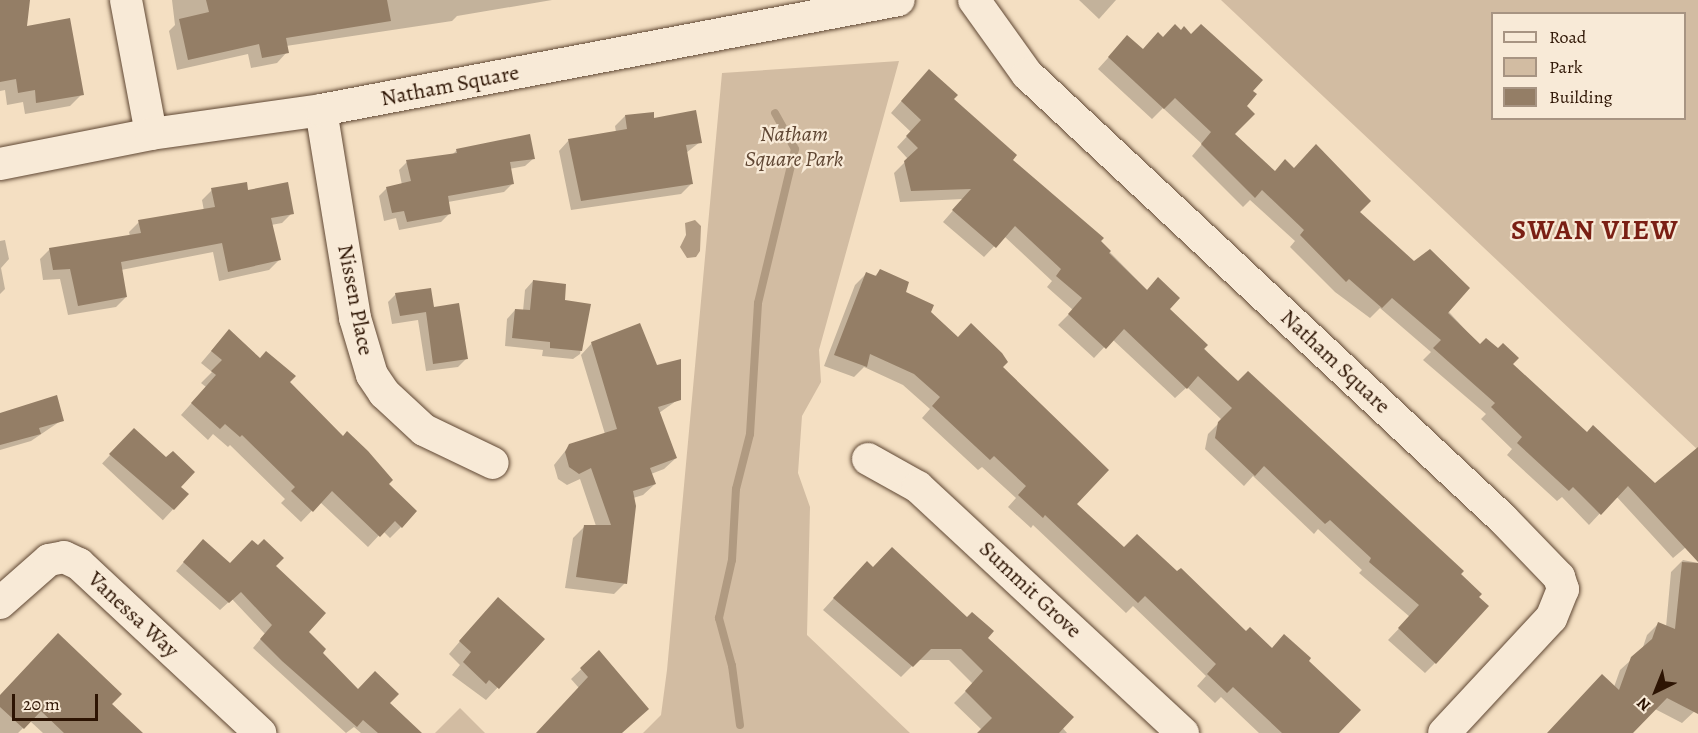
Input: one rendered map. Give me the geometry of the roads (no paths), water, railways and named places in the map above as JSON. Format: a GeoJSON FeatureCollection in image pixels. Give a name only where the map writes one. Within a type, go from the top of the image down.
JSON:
{"type":"FeatureCollection","features":[{"type":"Feature","properties":{"kind":"street"},"geometry":{"type":"LineString","coordinates":[[126,0],[151,134]]}},
{"type":"Feature","properties":{"kind":"street","name":"Natham Square"},"geometry":{"type":"LineString","coordinates":[[0,164],[151,134],[321,110],[899,0]]}},
{"type":"Feature","properties":{"kind":"street","name":"Natham Square"},"geometry":{"type":"LineString","coordinates":[[974,0],[1027,74],[1503,519],[1559,577],[1563,590],[1551,618],[1444,733]]}},
{"type":"Feature","properties":{"kind":"street","name":"Nissen Place"},"geometry":{"type":"LineString","coordinates":[[321,110],[356,318],[372,375],[384,393],[424,430],[493,463]]}},
{"type":"Feature","properties":{"kind":"street","name":"Summit Grove"},"geometry":{"type":"LineString","coordinates":[[868,459],[918,487],[1183,733]]}},
{"type":"Feature","properties":{"kind":"street","name":"Vanessa Way"},"geometry":{"type":"LineString","coordinates":[[0,603],[49,560],[64,557],[79,564],[260,733]]}},
{"type":"Feature","properties":{"kind":"waterway"},"geometry":{"type":"LineString","coordinates":[[740,725],[732,666],[719,618],[732,560],[736,489],[750,434],[758,303],[795,149],[775,113]]}},
{"type":"Feature","properties":{"kind":"district","name":"SWAN VIEW"},"geometry":{"type":"Point","coordinates":[1595,230]}},
{"type":"Feature","properties":{"kind":"park label","name":"Natham Square Park"},"geometry":{"type":"Point","coordinates":[794,146]}}]}
